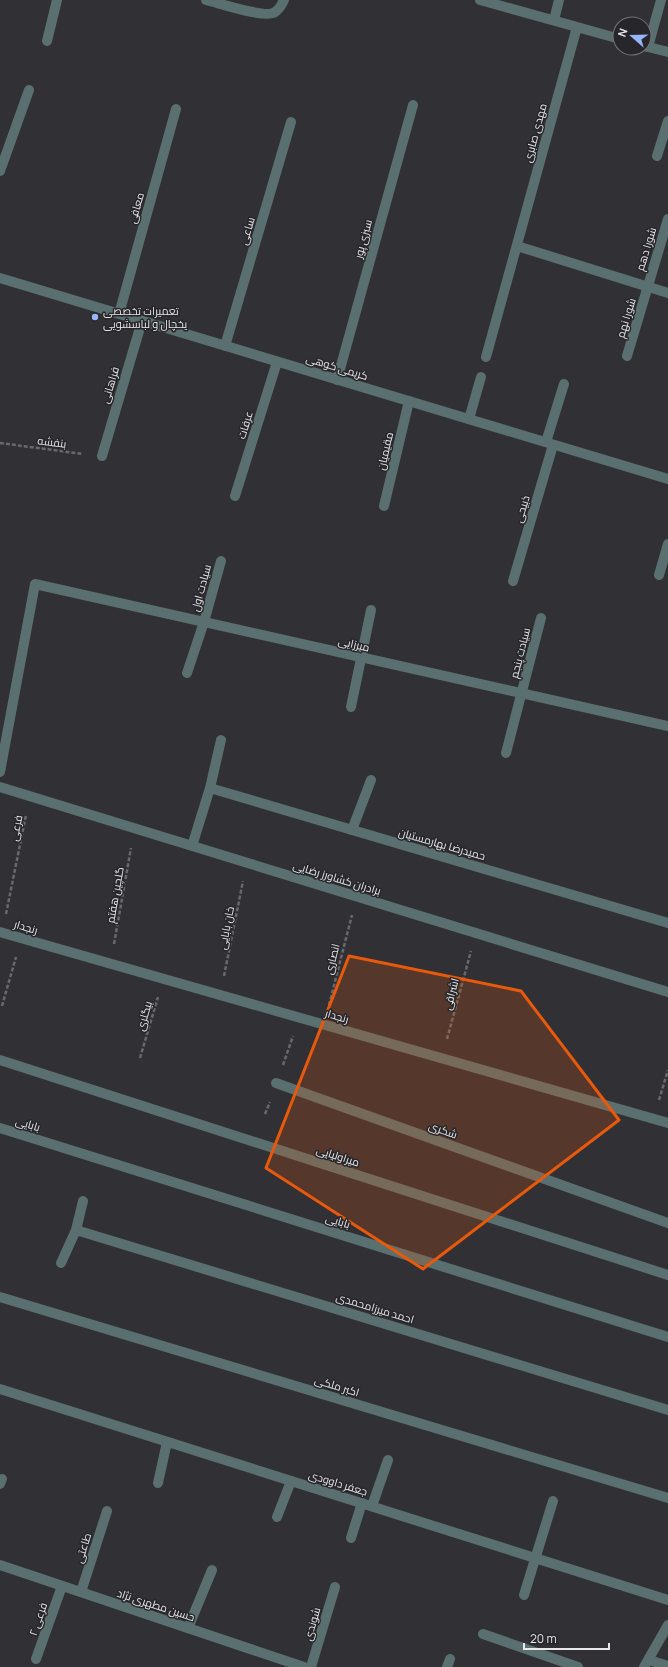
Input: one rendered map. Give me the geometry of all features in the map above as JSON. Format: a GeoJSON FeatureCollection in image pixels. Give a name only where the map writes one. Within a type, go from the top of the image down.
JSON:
{"type":"FeatureCollection","features":[{"type":"Feature","properties":{"kind":"street"},"geometry":{"type":"LineString","coordinates":[[47,41],[57,0]]}},
{"type":"Feature","properties":{"kind":"street"},"geometry":{"type":"LineString","coordinates":[[206,0],[264,15],[274,13],[284,0]]}},
{"type":"Feature","properties":{"kind":"street"},"geometry":{"type":"LineString","coordinates":[[480,0],[612,37]]}},
{"type":"Feature","properties":{"kind":"street"},"geometry":{"type":"LineString","coordinates":[[554,20],[559,0]]}},
{"type":"Feature","properties":{"kind":"street"},"geometry":{"type":"LineString","coordinates":[[652,28],[661,0]]}},
{"type":"Feature","properties":{"kind":"street","name":"مهدی صابری"},"geometry":{"type":"LineString","coordinates":[[486,358],[577,27]]}},
{"type":"Feature","properties":{"kind":"street"},"geometry":{"type":"LineString","coordinates":[[652,48],[668,52]]}},
{"type":"Feature","properties":{"kind":"street"},"geometry":{"type":"LineString","coordinates":[[0,171],[29,90]]}},
{"type":"Feature","properties":{"kind":"street","name":"سبزی پور"},"geometry":{"type":"LineString","coordinates":[[337,380],[413,105]]}},
{"type":"Feature","properties":{"kind":"street","name":"معافی"},"geometry":{"type":"LineString","coordinates":[[119,314],[176,110]]}},
{"type":"Feature","properties":{"kind":"street"},"geometry":{"type":"LineString","coordinates":[[657,156],[668,120]]}},
{"type":"Feature","properties":{"kind":"street","name":"ساعی"},"geometry":{"type":"LineString","coordinates":[[225,346],[292,122]]}},
{"type":"Feature","properties":{"kind":"street","name":"شورا دهم"},"geometry":{"type":"LineString","coordinates":[[648,286],[668,219]]}},
{"type":"Feature","properties":{"kind":"street"},"geometry":{"type":"LineString","coordinates":[[517,246],[668,292]]}},
{"type":"Feature","properties":{"kind":"street","name":"کریمی کوهی"},"geometry":{"type":"LineString","coordinates":[[0,278],[668,479]]}},
{"type":"Feature","properties":{"kind":"street","name":"شورا نهم"},"geometry":{"type":"LineString","coordinates":[[627,356],[648,286]]}},
{"type":"Feature","properties":{"kind":"street","name":"فراهانی"},"geometry":{"type":"LineString","coordinates":[[102,456],[142,321]]}},
{"type":"Feature","properties":{"kind":"street","name":"عرفات"},"geometry":{"type":"LineString","coordinates":[[235,496],[277,362]]}},
{"type":"Feature","properties":{"kind":"street"},"geometry":{"type":"LineString","coordinates":[[469,419],[481,377]]}},
{"type":"Feature","properties":{"kind":"street","name":"ذبیحی"},"geometry":{"type":"LineString","coordinates":[[513,580],[550,443],[564,384]]}},
{"type":"Feature","properties":{"kind":"street","name":"مقیمیان"},"geometry":{"type":"LineString","coordinates":[[384,506],[409,401]]}},
{"type":"Feature","properties":{"kind":"street"},"geometry":{"type":"LineString","coordinates":[[659,575],[668,544]]}},
{"type":"Feature","properties":{"kind":"street","name":"سیادت اول"},"geometry":{"type":"LineString","coordinates":[[187,673],[204,622],[221,561]]}},
{"type":"Feature","properties":{"kind":"street","name":"میرزایی"},"geometry":{"type":"LineString","coordinates":[[0,772],[35,584],[668,726]]}},
{"type":"Feature","properties":{"kind":"street"},"geometry":{"type":"LineString","coordinates":[[351,707],[371,610]]}},
{"type":"Feature","properties":{"kind":"street","name":"سیادت پنجم"},"geometry":{"type":"LineString","coordinates":[[506,753],[541,618]]}},
{"type":"Feature","properties":{"kind":"street"},"geometry":{"type":"LineString","coordinates":[[192,846],[210,788],[221,740]]}},
{"type":"Feature","properties":{"kind":"street"},"geometry":{"type":"LineString","coordinates":[[352,830],[371,780]]}},
{"type":"Feature","properties":{"kind":"street","name":"برادران کشاورز رضایی"},"geometry":{"type":"LineString","coordinates":[[0,787],[668,992]]}},
{"type":"Feature","properties":{"kind":"street","name":"حمیدرضا بهارمستیان"},"geometry":{"type":"LineString","coordinates":[[210,788],[668,922]]}},
{"type":"Feature","properties":{"kind":"street","name":"رنجدار"},"geometry":{"type":"LineString","coordinates":[[1,932],[668,1123]]}},
{"type":"Feature","properties":{"kind":"street","name":"میراولیایی"},"geometry":{"type":"LineString","coordinates":[[0,1060],[668,1275]]}},
{"type":"Feature","properties":{"kind":"street","name":"شکری"},"geometry":{"type":"LineString","coordinates":[[276,1083],[668,1223]]}},
{"type":"Feature","properties":{"kind":"street","name":"بابایی"},"geometry":{"type":"LineString","coordinates":[[0,1128],[668,1337]]}},
{"type":"Feature","properties":{"kind":"street"},"geometry":{"type":"LineString","coordinates":[[61,1262],[76,1230],[82,1201]]}},
{"type":"Feature","properties":{"kind":"street","name":"احمد میرزامحمدی"},"geometry":{"type":"LineString","coordinates":[[76,1230],[668,1410]]}},
{"type":"Feature","properties":{"kind":"street","name":"اکبر ملکی"},"geometry":{"type":"LineString","coordinates":[[0,1297],[668,1498]]}},
{"type":"Feature","properties":{"kind":"street","name":"جعفر داوودی"},"geometry":{"type":"LineString","coordinates":[[0,1389],[668,1600]]}},
{"type":"Feature","properties":{"kind":"street"},"geometry":{"type":"LineString","coordinates":[[158,1483],[167,1442]]}},
{"type":"Feature","properties":{"kind":"street"},"geometry":{"type":"LineString","coordinates":[[351,1538],[388,1460]]}},
{"type":"Feature","properties":{"kind":"street"},"geometry":{"type":"LineString","coordinates":[[277,1517],[290,1481]]}},
{"type":"Feature","properties":{"kind":"street"},"geometry":{"type":"LineString","coordinates":[[524,1595],[553,1501]]}},
{"type":"Feature","properties":{"kind":"street","name":"طاعتی"},"geometry":{"type":"LineString","coordinates":[[81,1592],[107,1510]]}},
{"type":"Feature","properties":{"kind":"street","name":"حسین مطهری نژاد"},"geometry":{"type":"LineString","coordinates":[[0,1565],[298,1666]]}},
{"type":"Feature","properties":{"kind":"street"},"geometry":{"type":"LineString","coordinates":[[188,1628],[212,1570]]}},
{"type":"Feature","properties":{"kind":"street","name":"فرعی ۲"},"geometry":{"type":"LineString","coordinates":[[36,1659],[62,1586]]}},
{"type":"Feature","properties":{"kind":"street","name":"شوندی"},"geometry":{"type":"LineString","coordinates":[[311,1667],[335,1587]]}},
{"type":"Feature","properties":{"kind":"street"},"geometry":{"type":"LineString","coordinates":[[668,1625],[646,1664],[668,1666]]}},
{"type":"Feature","properties":{"kind":"street"},"geometry":{"type":"LineString","coordinates":[[483,1634],[578,1667]]}},
{"type":"Feature","properties":{"kind":"path","name":"بنفشه"},"geometry":{"type":"LineString","coordinates":[[0,443],[102,456]]}},
{"type":"Feature","properties":{"kind":"path","name":"فرعی"},"geometry":{"type":"LineString","coordinates":[[1,932],[30,796]]}},
{"type":"Feature","properties":{"kind":"path","name":"گلچین هفتم"},"geometry":{"type":"LineString","coordinates":[[111,964],[134,828]]}},
{"type":"Feature","properties":{"kind":"path","name":"خان بابایی"},"geometry":{"type":"LineString","coordinates":[[221,995],[247,863]]}},
{"type":"Feature","properties":{"kind":"path","name":"انصاری"},"geometry":{"type":"LineString","coordinates":[[324,1025],[356,896]]}},
{"type":"Feature","properties":{"kind":"path","name":"اشراقی"},"geometry":{"type":"LineString","coordinates":[[441,1058],[476,933]]}},
{"type":"Feature","properties":{"kind":"path"},"geometry":{"type":"LineString","coordinates":[[2,1006],[21,938]]}},
{"type":"Feature","properties":{"kind":"path","name":"بیگلری"},"geometry":{"type":"LineString","coordinates":[[140,1058],[163,979]]}},
{"type":"Feature","properties":{"kind":"path"},"geometry":{"type":"LineString","coordinates":[[276,1083],[299,1018]]}},
{"type":"Feature","properties":{"kind":"path"},"geometry":{"type":"LineString","coordinates":[[653,1119],[668,1070]]}},
{"type":"Feature","properties":{"kind":"highlighted area"},"geometry":{"type":"Polygon","coordinates":[[[349,956],[521,991],[619,1120],[423,1269],[266,1168],[349,956]]]}},
{"type":"Feature","properties":{"kind":"place","name":"تعمیرات تخصصی یخچال و لباسشویی"},"geometry":{"type":"Point","coordinates":[95,317]}}]}
